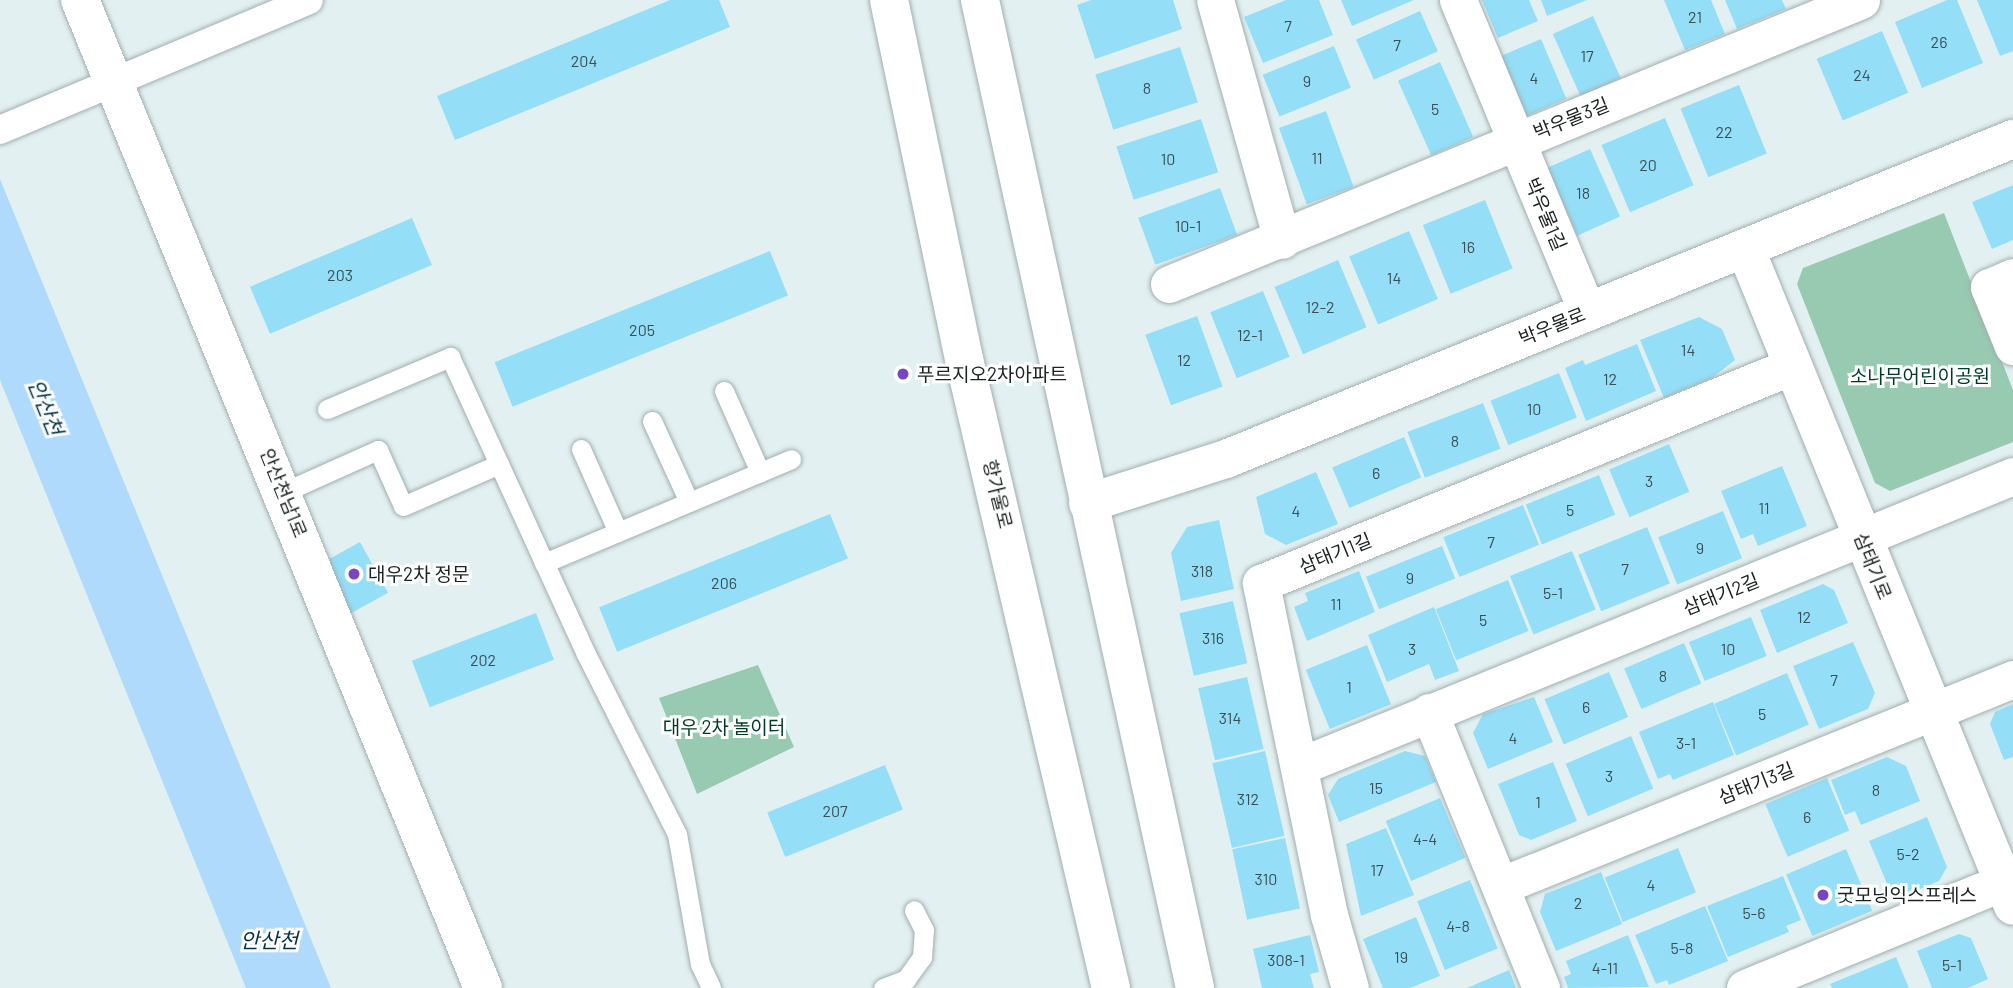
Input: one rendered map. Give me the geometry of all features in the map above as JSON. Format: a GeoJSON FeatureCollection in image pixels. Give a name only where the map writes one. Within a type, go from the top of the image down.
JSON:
{"type":"FeatureCollection","features":[{"type":"Feature","properties":{"kind":"street","name":"안산천남1로"},"geometry":{"type":"LineString","coordinates":[[80,0],[284,492],[483,988]]}},
{"type":"Feature","properties":{"kind":"street"},"geometry":{"type":"LineString","coordinates":[[0,130],[115,85],[309,0]]}},
{"type":"Feature","properties":{"kind":"street","name":"항가울로"},"geometry":{"type":"LineString","coordinates":[[889,0],[964,359],[1111,988]]}},
{"type":"Feature","properties":{"kind":"street"},"geometry":{"type":"LineString","coordinates":[[980,0],[1195,988]]}},
{"type":"Feature","properties":{"kind":"street"},"geometry":{"type":"LineString","coordinates":[[1215,0],[1282,240]]}},
{"type":"Feature","properties":{"kind":"street","name":"박우물1길"},"geometry":{"type":"LineString","coordinates":[[1458,0],[1587,312]]}},
{"type":"Feature","properties":{"kind":"street","name":"박우물3길"},"geometry":{"type":"LineString","coordinates":[[1169,284],[1282,240],[1515,141],[1861,0]]}},
{"type":"Feature","properties":{"kind":"street","name":"박우물로"},"geometry":{"type":"LineString","coordinates":[[1088,503],[1226,459],[1746,250],[2013,139]]}},
{"type":"Feature","properties":{"kind":"street","name":"삼태기로"},"geometry":{"type":"LineString","coordinates":[[1745,988],[2010,889],[1861,537],[1746,250]]}},
{"type":"Feature","properties":{"kind":"street"},"geometry":{"type":"LineString","coordinates":[[2001,282],[2013,346]]}},
{"type":"Feature","properties":{"kind":"street","name":"삼태기1길"},"geometry":{"type":"LineString","coordinates":[[1350,988],[1329,915],[1261,583],[1792,366]]}},
{"type":"Feature","properties":{"kind":"street","name":"삼태기2길"},"geometry":{"type":"LineString","coordinates":[[1300,766],[2013,476]]}},
{"type":"Feature","properties":{"kind":"street","name":"삼태기3길"},"geometry":{"type":"LineString","coordinates":[[1500,886],[2013,679]]}},
{"type":"Feature","properties":{"kind":"street"},"geometry":{"type":"LineString","coordinates":[[1429,712],[1541,988]]}},
{"type":"Feature","properties":{"kind":"lane"},"geometry":{"type":"LineString","coordinates":[[327,409],[450,357],[544,563],[677,834],[700,964],[711,988]]}},
{"type":"Feature","properties":{"kind":"lane"},"geometry":{"type":"LineString","coordinates":[[724,391],[760,472]]}},
{"type":"Feature","properties":{"kind":"lane"},"geometry":{"type":"LineString","coordinates":[[652,421],[689,502]]}},
{"type":"Feature","properties":{"kind":"lane"},"geometry":{"type":"LineString","coordinates":[[581,449],[618,532]]}},
{"type":"Feature","properties":{"kind":"lane"},"geometry":{"type":"LineString","coordinates":[[284,492],[378,450],[403,506],[499,464]]}},
{"type":"Feature","properties":{"kind":"lane"},"geometry":{"type":"LineString","coordinates":[[544,563],[791,459]]}},
{"type":"Feature","properties":{"kind":"lane"},"geometry":{"type":"LineString","coordinates":[[883,988],[906,979],[922,957],[924,930],[914,910]]}},
{"type":"Feature","properties":{"kind":"green space","name":"소나무어린이공원"},"geometry":{"type":"Polygon","coordinates":[[[1944,213],[2013,390],[2013,442],[1890,491],[1875,483],[1797,284],[1803,268],[1944,213]]]}},
{"type":"Feature","properties":{"kind":"green space","name":"대우 2차 놀이터"},"geometry":{"type":"Polygon","coordinates":[[[758,665],[794,747],[697,794],[659,698],[758,665]]]}},
{"type":"Feature","properties":{"kind":"water","name":"안산천"},"geometry":{"type":"Polygon","coordinates":[[[0,179],[331,988],[246,988],[0,380],[0,179]]]}},
{"type":"Feature","properties":{"kind":"building"},"geometry":{"type":"Polygon","coordinates":[[[670,0],[719,0],[730,27],[455,140],[437,96],[670,0]]]}},
{"type":"Feature","properties":{"kind":"building"},"geometry":{"type":"Polygon","coordinates":[[[1091,0],[1173,0],[1182,29],[1095,59],[1077,5],[1091,0]]]}},
{"type":"Feature","properties":{"kind":"building"},"geometry":{"type":"Polygon","coordinates":[[[1286,0],[1319,0],[1333,35],[1263,63],[1244,17],[1286,0]]]}},
{"type":"Feature","properties":{"kind":"building"},"geometry":{"type":"Polygon","coordinates":[[[1341,0],[1414,0],[1352,26],[1341,0]]]}},
{"type":"Feature","properties":{"kind":"building"},"geometry":{"type":"Polygon","coordinates":[[[1482,0],[1529,0],[1538,21],[1498,38],[1482,0]]]}},
{"type":"Feature","properties":{"kind":"building"},"geometry":{"type":"Polygon","coordinates":[[[1541,0],[1587,0],[1547,16],[1541,0]]]}},
{"type":"Feature","properties":{"kind":"building"},"geometry":{"type":"Polygon","coordinates":[[[1664,0],[1711,0],[1725,34],[1685,50],[1664,0]]]}},
{"type":"Feature","properties":{"kind":"building"},"geometry":{"type":"Polygon","coordinates":[[[1725,0],[1782,0],[1786,9],[1737,29],[1725,0]]]}},
{"type":"Feature","properties":{"kind":"building"},"geometry":{"type":"Polygon","coordinates":[[[1947,0],[1957,0],[1983,63],[1922,88],[1895,22],[1947,0]]]}},
{"type":"Feature","properties":{"kind":"building"},"geometry":{"type":"Polygon","coordinates":[[[1977,0],[2013,0],[2013,51],[2000,56],[1977,0]]]}},
{"type":"Feature","properties":{"kind":"building"},"geometry":{"type":"Polygon","coordinates":[[[1420,11],[1438,51],[1374,80],[1356,39],[1420,11]]]}},
{"type":"Feature","properties":{"kind":"building"},"geometry":{"type":"Polygon","coordinates":[[[1593,16],[1621,78],[1580,96],[1553,34],[1593,16]]]}},
{"type":"Feature","properties":{"kind":"building"},"geometry":{"type":"Polygon","coordinates":[[[1882,31],[1908,93],[1843,120],[1817,59],[1882,31]]]}},
{"type":"Feature","properties":{"kind":"building"},"geometry":{"type":"Polygon","coordinates":[[[1541,39],[1566,99],[1527,116],[1501,56],[1541,39]]]}},
{"type":"Feature","properties":{"kind":"building"},"geometry":{"type":"Polygon","coordinates":[[[1334,46],[1351,88],[1279,117],[1263,75],[1334,46]]]}},
{"type":"Feature","properties":{"kind":"building"},"geometry":{"type":"Polygon","coordinates":[[[1180,47],[1198,102],[1113,130],[1095,75],[1180,47]]]}},
{"type":"Feature","properties":{"kind":"building"},"geometry":{"type":"Polygon","coordinates":[[[1440,62],[1473,137],[1431,156],[1398,81],[1440,62]]]}},
{"type":"Feature","properties":{"kind":"building"},"geometry":{"type":"Polygon","coordinates":[[[1739,85],[1767,154],[1708,177],[1681,109],[1739,85]]]}},
{"type":"Feature","properties":{"kind":"building"},"geometry":{"type":"Polygon","coordinates":[[[1326,111],[1354,187],[1307,204],[1279,128],[1326,111]]]}},
{"type":"Feature","properties":{"kind":"building"},"geometry":{"type":"Polygon","coordinates":[[[1665,118],[1694,185],[1630,212],[1601,145],[1665,118]]]}},
{"type":"Feature","properties":{"kind":"building"},"geometry":{"type":"Polygon","coordinates":[[[1201,119],[1218,172],[1134,200],[1116,147],[1201,119]]]}},
{"type":"Feature","properties":{"kind":"building"},"geometry":{"type":"Polygon","coordinates":[[[1590,149],[1620,217],[1577,236],[1547,168],[1590,149]]]}},
{"type":"Feature","properties":{"kind":"building"},"geometry":{"type":"Polygon","coordinates":[[[2013,185],[2013,240],[1992,249],[1972,202],[2013,185]]]}},
{"type":"Feature","properties":{"kind":"building"},"geometry":{"type":"Polygon","coordinates":[[[1220,188],[1237,235],[1155,265],[1138,218],[1220,188]]]}},
{"type":"Feature","properties":{"kind":"building"},"geometry":{"type":"Polygon","coordinates":[[[1485,200],[1513,269],[1451,294],[1423,225],[1485,200]]]}},
{"type":"Feature","properties":{"kind":"building"},"geometry":{"type":"Polygon","coordinates":[[[412,218],[432,265],[270,334],[250,287],[412,218]]]}},
{"type":"Feature","properties":{"kind":"building"},"geometry":{"type":"Polygon","coordinates":[[[1409,231],[1438,299],[1378,325],[1349,256],[1409,231]]]}},
{"type":"Feature","properties":{"kind":"building"},"geometry":{"type":"Polygon","coordinates":[[[770,251],[788,296],[513,407],[495,362],[770,251]]]}},
{"type":"Feature","properties":{"kind":"building"},"geometry":{"type":"Polygon","coordinates":[[[1338,260],[1367,327],[1303,354],[1274,287],[1338,260]]]}},
{"type":"Feature","properties":{"kind":"building"},"geometry":{"type":"Polygon","coordinates":[[[1263,291],[1290,357],[1237,378],[1210,312],[1263,291]]]}},
{"type":"Feature","properties":{"kind":"building"},"geometry":{"type":"Polygon","coordinates":[[[1197,316],[1223,386],[1171,405],[1145,335],[1197,316]]]}},
{"type":"Feature","properties":{"kind":"building"},"geometry":{"type":"Polygon","coordinates":[[[1699,317],[1722,329],[1735,360],[1712,378],[1664,398],[1640,340],[1699,317]]]}},
{"type":"Feature","properties":{"kind":"building"},"geometry":{"type":"Polygon","coordinates":[[[1637,344],[1656,391],[1586,421],[1565,368],[1583,360],[1585,365],[1637,344]]]}},
{"type":"Feature","properties":{"kind":"building"},"geometry":{"type":"Polygon","coordinates":[[[1559,373],[1577,418],[1508,445],[1490,401],[1559,373]]]}},
{"type":"Feature","properties":{"kind":"building"},"geometry":{"type":"Polygon","coordinates":[[[1483,403],[1501,449],[1425,478],[1407,432],[1483,403]]]}},
{"type":"Feature","properties":{"kind":"building"},"geometry":{"type":"Polygon","coordinates":[[[1404,437],[1421,478],[1349,508],[1332,467],[1404,437]]]}},
{"type":"Feature","properties":{"kind":"building"},"geometry":{"type":"Polygon","coordinates":[[[1669,444],[1689,492],[1629,517],[1609,469],[1669,444]]]}},
{"type":"Feature","properties":{"kind":"building"},"geometry":{"type":"Polygon","coordinates":[[[1782,466],[1807,526],[1758,546],[1753,534],[1741,539],[1721,491],[1782,466]]]}},
{"type":"Feature","properties":{"kind":"building"},"geometry":{"type":"Polygon","coordinates":[[[1316,472],[1338,524],[1286,545],[1265,534],[1256,497],[1316,472]]]}},
{"type":"Feature","properties":{"kind":"building"},"geometry":{"type":"Polygon","coordinates":[[[1599,475],[1615,515],[1542,544],[1526,505],[1599,475]]]}},
{"type":"Feature","properties":{"kind":"building"},"geometry":{"type":"Polygon","coordinates":[[[1523,505],[1539,545],[1459,577],[1443,537],[1523,505]]]}},
{"type":"Feature","properties":{"kind":"building"},"geometry":{"type":"Polygon","coordinates":[[[1723,511],[1742,558],[1677,585],[1658,537],[1723,511]]]}},
{"type":"Feature","properties":{"kind":"building"},"geometry":{"type":"Polygon","coordinates":[[[830,514],[848,559],[617,652],[599,607],[830,514]]]}},
{"type":"Feature","properties":{"kind":"building"},"geometry":{"type":"Polygon","coordinates":[[[1219,520],[1234,589],[1181,601],[1171,553],[1187,527],[1219,520]]]}},
{"type":"Feature","properties":{"kind":"building"},"geometry":{"type":"Polygon","coordinates":[[[1647,527],[1670,584],[1601,611],[1578,555],[1647,527]]]}},
{"type":"Feature","properties":{"kind":"building","name":"대우2차 정문"},"geometry":{"type":"Polygon","coordinates":[[[360,542],[388,593],[351,614],[322,563],[360,542]]]}},
{"type":"Feature","properties":{"kind":"building"},"geometry":{"type":"Polygon","coordinates":[[[1442,546],[1455,578],[1379,609],[1366,577],[1442,546]]]}},
{"type":"Feature","properties":{"kind":"building"},"geometry":{"type":"Polygon","coordinates":[[[1572,551],[1596,609],[1533,635],[1510,576],[1572,551]]]}},
{"type":"Feature","properties":{"kind":"building"},"geometry":{"type":"Polygon","coordinates":[[[1359,571],[1375,612],[1307,641],[1294,607],[1308,601],[1305,593],[1359,571]]]}},
{"type":"Feature","properties":{"kind":"building"},"geometry":{"type":"Polygon","coordinates":[[[1508,580],[1529,631],[1456,660],[1436,609],[1508,580]]]}},
{"type":"Feature","properties":{"kind":"building"},"geometry":{"type":"Polygon","coordinates":[[[1823,584],[1834,590],[1848,623],[1777,653],[1760,610],[1823,584]]]}},
{"type":"Feature","properties":{"kind":"building"},"geometry":{"type":"Polygon","coordinates":[[[1233,601],[1247,663],[1194,676],[1179,613],[1233,601]]]}},
{"type":"Feature","properties":{"kind":"building"},"geometry":{"type":"Polygon","coordinates":[[[1434,607],[1459,671],[1435,680],[1429,664],[1387,682],[1368,635],[1434,607]]]}},
{"type":"Feature","properties":{"kind":"building"},"geometry":{"type":"Polygon","coordinates":[[[536,613],[554,660],[430,707],[412,661],[536,613]]]}},
{"type":"Feature","properties":{"kind":"building"},"geometry":{"type":"Polygon","coordinates":[[[1751,617],[1767,656],[1705,681],[1689,642],[1751,617]]]}},
{"type":"Feature","properties":{"kind":"building"},"geometry":{"type":"Polygon","coordinates":[[[1853,642],[1875,693],[1868,709],[1819,729],[1793,666],[1853,642]]]}},
{"type":"Feature","properties":{"kind":"building"},"geometry":{"type":"Polygon","coordinates":[[[1684,643],[1701,684],[1641,709],[1624,668],[1684,643]]]}},
{"type":"Feature","properties":{"kind":"building"},"geometry":{"type":"Polygon","coordinates":[[[1367,645],[1391,704],[1330,729],[1306,670],[1367,645]]]}},
{"type":"Feature","properties":{"kind":"building"},"geometry":{"type":"Polygon","coordinates":[[[1609,672],[1628,717],[1564,744],[1545,699],[1609,672]]]}},
{"type":"Feature","properties":{"kind":"building"},"geometry":{"type":"Polygon","coordinates":[[[1787,673],[1809,725],[1736,755],[1714,704],[1787,673]]]}},
{"type":"Feature","properties":{"kind":"building"},"geometry":{"type":"Polygon","coordinates":[[[1247,677],[1264,749],[1215,760],[1198,688],[1247,677]]]}},
{"type":"Feature","properties":{"kind":"building"},"geometry":{"type":"Polygon","coordinates":[[[1534,697],[1553,742],[1488,769],[1473,733],[1483,714],[1534,697]]]}},
{"type":"Feature","properties":{"kind":"building"},"geometry":{"type":"Polygon","coordinates":[[[1713,702],[1734,755],[1673,780],[1670,774],[1658,779],[1639,732],[1713,702]]]}},
{"type":"Feature","properties":{"kind":"building"},"geometry":{"type":"Polygon","coordinates":[[[2013,704],[2013,757],[2004,760],[1990,724],[1995,712],[2013,704]]]}},
{"type":"Feature","properties":{"kind":"building"},"geometry":{"type":"Polygon","coordinates":[[[1631,736],[1653,788],[1588,816],[1566,764],[1631,736]]]}},
{"type":"Feature","properties":{"kind":"building"},"geometry":{"type":"Polygon","coordinates":[[[1265,751],[1285,836],[1232,848],[1212,763],[1265,751]]]}},
{"type":"Feature","properties":{"kind":"building"},"geometry":{"type":"Polygon","coordinates":[[[1405,751],[1425,756],[1436,782],[1339,822],[1328,795],[1338,779],[1405,751]]]}},
{"type":"Feature","properties":{"kind":"building"},"geometry":{"type":"Polygon","coordinates":[[[1887,757],[1906,766],[1920,801],[1861,825],[1855,811],[1845,815],[1831,780],[1887,757]]]}},
{"type":"Feature","properties":{"kind":"building"},"geometry":{"type":"Polygon","coordinates":[[[1553,762],[1577,821],[1531,840],[1519,835],[1498,784],[1553,762]]]}},
{"type":"Feature","properties":{"kind":"building"},"geometry":{"type":"Polygon","coordinates":[[[885,765],[903,810],[785,857],[767,813],[885,765]]]}},
{"type":"Feature","properties":{"kind":"building"},"geometry":{"type":"Polygon","coordinates":[[[1827,778],[1849,830],[1788,857],[1765,804],[1827,778]]]}},
{"type":"Feature","properties":{"kind":"building"},"geometry":{"type":"Polygon","coordinates":[[[1440,798],[1465,858],[1411,881],[1386,821],[1440,798]]]}},
{"type":"Feature","properties":{"kind":"building"},"geometry":{"type":"Polygon","coordinates":[[[1927,817],[1947,867],[1939,881],[1894,900],[1869,841],[1927,817]]]}},
{"type":"Feature","properties":{"kind":"building"},"geometry":{"type":"Polygon","coordinates":[[[1386,828],[1414,895],[1361,916],[1346,844],[1386,828]]]}},
{"type":"Feature","properties":{"kind":"building"},"geometry":{"type":"Polygon","coordinates":[[[1285,838],[1300,908],[1247,920],[1232,849],[1285,838]]]}},
{"type":"Feature","properties":{"kind":"building"},"geometry":{"type":"Polygon","coordinates":[[[1678,848],[1696,893],[1623,922],[1605,878],[1678,848]]]}},
{"type":"Feature","properties":{"kind":"building"},"geometry":{"type":"Polygon","coordinates":[[[1846,849],[1872,911],[1812,936],[1786,874],[1846,849]]]}},
{"type":"Feature","properties":{"kind":"building"},"geometry":{"type":"Polygon","coordinates":[[[1601,872],[1622,924],[1556,951],[1540,912],[1545,894],[1601,872]]]}},
{"type":"Feature","properties":{"kind":"building"},"geometry":{"type":"Polygon","coordinates":[[[1783,876],[1801,920],[1786,926],[1789,932],[1728,957],[1707,906],[1783,876]]]}},
{"type":"Feature","properties":{"kind":"building"},"geometry":{"type":"Polygon","coordinates":[[[1470,880],[1498,949],[1445,970],[1417,901],[1470,880]]]}},
{"type":"Feature","properties":{"kind":"building"},"geometry":{"type":"Polygon","coordinates":[[[1705,906],[1728,961],[1669,985],[1667,980],[1656,984],[1635,935],[1705,906]]]}},
{"type":"Feature","properties":{"kind":"building"},"geometry":{"type":"Polygon","coordinates":[[[1416,917],[1440,976],[1410,988],[1383,988],[1363,939],[1416,917]]]}},
{"type":"Feature","properties":{"kind":"building"},"geometry":{"type":"Polygon","coordinates":[[[1959,934],[1971,938],[1988,979],[1968,988],[1932,988],[1917,951],[1959,934]]]}},
{"type":"Feature","properties":{"kind":"building"},"geometry":{"type":"Polygon","coordinates":[[[1310,935],[1319,972],[1310,974],[1314,988],[1262,988],[1253,949],[1310,935]]]}},
{"type":"Feature","properties":{"kind":"building"},"geometry":{"type":"Polygon","coordinates":[[[1628,935],[1649,987],[1568,988],[1564,977],[1571,974],[1566,961],[1628,935]]]}},
{"type":"Feature","properties":{"kind":"building"},"geometry":{"type":"Polygon","coordinates":[[[1896,957],[1909,988],[1832,988],[1830,984],[1896,957]]]}},
{"type":"Feature","properties":{"kind":"building"},"geometry":{"type":"Polygon","coordinates":[[[1509,970],[1516,988],[1467,988],[1509,970]]]}},
{"type":"Feature","properties":{"kind":"place","name":"푸르지오2차아파트"},"geometry":{"type":"Point","coordinates":[903,374]}},
{"type":"Feature","properties":{"kind":"place","name":"대우2차 정문"},"geometry":{"type":"Point","coordinates":[354,574]}},
{"type":"Feature","properties":{"kind":"place","name":"굿모닝익스프레스"},"geometry":{"type":"Point","coordinates":[1823,895]}}]}
